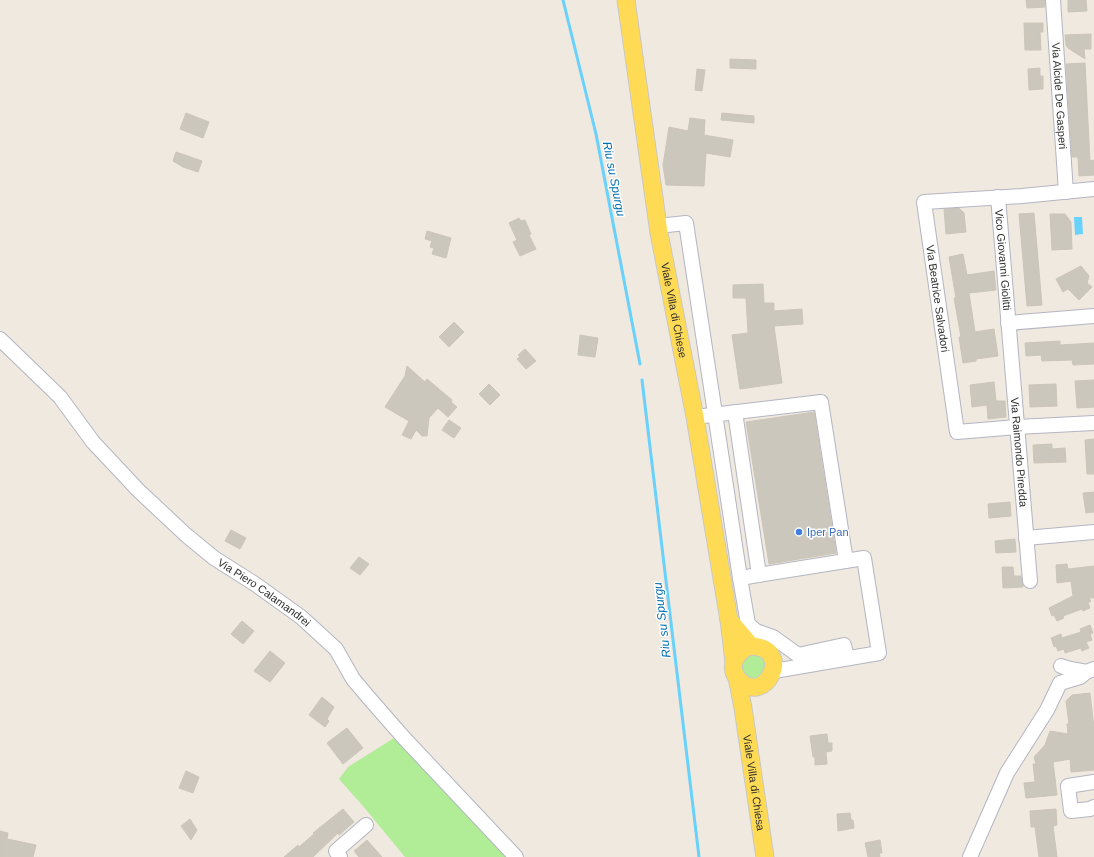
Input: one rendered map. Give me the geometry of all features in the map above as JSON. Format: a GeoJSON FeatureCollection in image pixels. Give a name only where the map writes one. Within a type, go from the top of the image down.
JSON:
{"type":"FeatureCollection","features":[{"type":"Feature","properties":{"kind":"main road","name":"Viale Villa di Chiese"},"geometry":{"type":"LineString","coordinates":[[626,0],[658,226],[695,417],[729,620]]}},
{"type":"Feature","properties":{"kind":"main road"},"geometry":{"type":"LineString","coordinates":[[729,620],[751,646]]}},
{"type":"Feature","properties":{"kind":"main road","name":"Viale Villa di Chiesa"},"geometry":{"type":"LineString","coordinates":[[729,620],[735,670],[743,708],[765,857]]}},
{"type":"Feature","properties":{"kind":"main road"},"geometry":{"type":"LineString","coordinates":[[751,646],[758,646],[769,652],[774,664],[774,671],[767,682],[754,687],[747,686],[741,682],[735,670],[740,651],[751,646]]}},
{"type":"Feature","properties":{"kind":"main road"},"geometry":{"type":"LineString","coordinates":[[743,708],[754,687]]}},
{"type":"Feature","properties":{"kind":"street","name":"Via Alcide De Gasperi"},"geometry":{"type":"LineString","coordinates":[[1053,0],[1066,192]]}},
{"type":"Feature","properties":{"kind":"street","name":"Via Beatrice Salvadori"},"geometry":{"type":"LineString","coordinates":[[1016,427],[957,432],[924,202],[1022,196],[1094,189]]}},
{"type":"Feature","properties":{"kind":"street","name":"Vico Giovanni Giolitti"},"geometry":{"type":"LineString","coordinates":[[998,197],[1008,323]]}},
{"type":"Feature","properties":{"kind":"street"},"geometry":{"type":"LineString","coordinates":[[658,226],[686,223],[748,624],[756,631],[773,637],[798,655],[820,656]]}},
{"type":"Feature","properties":{"kind":"street"},"geometry":{"type":"LineString","coordinates":[[1008,323],[1094,316]]}},
{"type":"Feature","properties":{"kind":"street","name":"Via Raimondo Piredda"},"geometry":{"type":"LineString","coordinates":[[1008,323],[1030,581]]}},
{"type":"Feature","properties":{"kind":"street","name":"Via Piero Calamandrei"},"geometry":{"type":"LineString","coordinates":[[0,339],[60,397],[93,442],[138,490],[186,535],[214,558],[255,584],[300,617],[336,649],[353,679],[369,698],[404,738],[516,857]]}},
{"type":"Feature","properties":{"kind":"street"},"geometry":{"type":"LineString","coordinates":[[695,417],[821,402],[846,561]]}},
{"type":"Feature","properties":{"kind":"street"},"geometry":{"type":"LineString","coordinates":[[735,412],[759,575]]}},
{"type":"Feature","properties":{"kind":"street"},"geometry":{"type":"LineString","coordinates":[[1016,427],[1094,423]]}},
{"type":"Feature","properties":{"kind":"street"},"geometry":{"type":"LineString","coordinates":[[1026,538],[1094,532]]}},
{"type":"Feature","properties":{"kind":"street"},"geometry":{"type":"LineString","coordinates":[[740,578],[864,558],[879,652],[846,657],[844,645],[820,656],[774,671]]}},
{"type":"Feature","properties":{"kind":"street"},"geometry":{"type":"LineString","coordinates":[[1061,666],[1068,670],[1090,670]]}},
{"type":"Feature","properties":{"kind":"street"},"geometry":{"type":"LineString","coordinates":[[970,857],[1007,773],[1047,710],[1060,682],[1080,677],[1090,670]]}},
{"type":"Feature","properties":{"kind":"street"},"geometry":{"type":"LineString","coordinates":[[1094,782],[1068,786],[1071,811],[1090,809],[1094,807]]}},
{"type":"Feature","properties":{"kind":"street"},"geometry":{"type":"LineString","coordinates":[[340,857],[336,851],[366,825]]}},
{"type":"Feature","properties":{"kind":"green space"},"geometry":{"type":"Polygon","coordinates":[[[753,654],[758,655],[764,661],[764,671],[758,677],[753,678],[748,677],[742,671],[741,666],[742,661],[748,655],[753,654]]]}},
{"type":"Feature","properties":{"kind":"green space"},"geometry":{"type":"Polygon","coordinates":[[[394,738],[509,857],[405,857],[339,779],[348,767],[394,738]]]}},
{"type":"Feature","properties":{"kind":"water"},"geometry":{"type":"Polygon","coordinates":[[[1074,217],[1082,217],[1083,234],[1075,235],[1074,217]]]}},
{"type":"Feature","properties":{"kind":"building"},"geometry":{"type":"Polygon","coordinates":[[[1026,0],[1045,0],[1045,7],[1027,8],[1026,0]]]}},
{"type":"Feature","properties":{"kind":"building"},"geometry":{"type":"Polygon","coordinates":[[[1068,0],[1086,0],[1087,11],[1068,12],[1068,0]]]}},
{"type":"Feature","properties":{"kind":"building"},"geometry":{"type":"Polygon","coordinates":[[[1024,23],[1043,23],[1043,32],[1040,32],[1041,50],[1025,50],[1024,23]]]}},
{"type":"Feature","properties":{"kind":"building"},"geometry":{"type":"Polygon","coordinates":[[[1091,34],[1091,49],[1084,49],[1085,59],[1068,48],[1066,45],[1065,35],[1091,34]]]}},
{"type":"Feature","properties":{"kind":"building"},"geometry":{"type":"Polygon","coordinates":[[[730,59],[756,60],[756,69],[730,68],[730,59]]]}},
{"type":"Feature","properties":{"kind":"building"},"geometry":{"type":"Polygon","coordinates":[[[1085,63],[1090,161],[1094,160],[1094,175],[1079,176],[1078,157],[1072,157],[1066,64],[1085,63]]]}},
{"type":"Feature","properties":{"kind":"building"},"geometry":{"type":"Polygon","coordinates":[[[1040,68],[1040,76],[1043,76],[1043,89],[1029,90],[1028,69],[1040,68]]]}},
{"type":"Feature","properties":{"kind":"building"},"geometry":{"type":"Polygon","coordinates":[[[697,69],[705,70],[702,91],[695,90],[697,69]]]}},
{"type":"Feature","properties":{"kind":"building"},"geometry":{"type":"Polygon","coordinates":[[[186,113],[209,122],[203,138],[180,129],[186,113]]]}},
{"type":"Feature","properties":{"kind":"building"},"geometry":{"type":"Polygon","coordinates":[[[722,113],[754,116],[754,123],[721,120],[722,113]]]}},
{"type":"Feature","properties":{"kind":"building"},"geometry":{"type":"Polygon","coordinates":[[[690,118],[705,120],[704,135],[733,140],[730,157],[706,153],[704,186],[666,185],[663,165],[669,127],[688,131],[690,118]]]}},
{"type":"Feature","properties":{"kind":"building"},"geometry":{"type":"Polygon","coordinates":[[[176,152],[202,161],[198,172],[183,167],[173,161],[176,152]]]}},
{"type":"Feature","properties":{"kind":"building"},"geometry":{"type":"Polygon","coordinates":[[[959,208],[964,213],[966,232],[946,234],[944,209],[959,208]]]}},
{"type":"Feature","properties":{"kind":"building"},"geometry":{"type":"Polygon","coordinates":[[[1034,213],[1042,305],[1027,306],[1019,214],[1034,213]]]}},
{"type":"Feature","properties":{"kind":"building"},"geometry":{"type":"Polygon","coordinates":[[[1050,214],[1065,214],[1071,222],[1072,249],[1052,250],[1050,214]]]}},
{"type":"Feature","properties":{"kind":"building"},"geometry":{"type":"Polygon","coordinates":[[[519,218],[521,221],[525,220],[531,234],[529,235],[536,249],[520,256],[513,242],[517,240],[509,223],[519,218]]]}},
{"type":"Feature","properties":{"kind":"building"},"geometry":{"type":"Polygon","coordinates":[[[427,231],[451,238],[446,258],[432,254],[434,248],[430,247],[432,241],[425,239],[427,231]]]}},
{"type":"Feature","properties":{"kind":"building"},"geometry":{"type":"Polygon","coordinates":[[[963,254],[967,275],[994,271],[996,290],[969,293],[975,332],[994,329],[998,356],[976,359],[976,361],[963,363],[959,337],[961,337],[954,298],[956,298],[949,257],[963,254]]]}},
{"type":"Feature","properties":{"kind":"building"},"geometry":{"type":"Polygon","coordinates":[[[1081,266],[1089,276],[1087,283],[1092,287],[1079,300],[1068,289],[1063,292],[1056,279],[1081,266]]]}},
{"type":"Feature","properties":{"kind":"building"},"geometry":{"type":"Polygon","coordinates":[[[763,284],[764,303],[774,303],[774,311],[802,309],[803,324],[774,326],[782,383],[740,389],[732,335],[748,333],[746,298],[733,298],[733,285],[763,284]]]}},
{"type":"Feature","properties":{"kind":"building"},"geometry":{"type":"Polygon","coordinates":[[[454,322],[464,332],[449,347],[439,337],[454,322]]]}},
{"type":"Feature","properties":{"kind":"building"},"geometry":{"type":"Polygon","coordinates":[[[580,335],[598,338],[595,357],[578,355],[580,335]]]}},
{"type":"Feature","properties":{"kind":"building"},"geometry":{"type":"Polygon","coordinates":[[[1060,341],[1060,345],[1094,343],[1094,364],[1073,365],[1072,360],[1042,361],[1041,355],[1026,356],[1025,343],[1060,341]]]}},
{"type":"Feature","properties":{"kind":"building"},"geometry":{"type":"Polygon","coordinates":[[[525,349],[536,361],[526,369],[517,359],[520,357],[518,355],[525,349]]]}},
{"type":"Feature","properties":{"kind":"building"},"geometry":{"type":"Polygon","coordinates":[[[407,366],[425,382],[427,379],[452,400],[451,402],[457,407],[448,417],[438,408],[429,418],[427,436],[422,436],[416,430],[411,439],[402,435],[409,421],[385,407],[405,376],[407,366]]]}},
{"type":"Feature","properties":{"kind":"building"},"geometry":{"type":"Polygon","coordinates":[[[1094,380],[1094,407],[1077,408],[1075,381],[1094,380]]]}},
{"type":"Feature","properties":{"kind":"building"},"geometry":{"type":"Polygon","coordinates":[[[994,382],[996,401],[1005,401],[1006,417],[988,419],[987,405],[972,407],[970,385],[994,382]]]}},
{"type":"Feature","properties":{"kind":"building"},"geometry":{"type":"Polygon","coordinates":[[[489,384],[500,395],[490,405],[479,394],[489,384]]]}},
{"type":"Feature","properties":{"kind":"building"},"geometry":{"type":"Polygon","coordinates":[[[1056,384],[1057,406],[1030,407],[1029,385],[1056,384]]]}},
{"type":"Feature","properties":{"kind":"building"},"geometry":{"type":"Polygon","coordinates":[[[814,412],[836,553],[769,564],[746,422],[814,412]]]}},
{"type":"Feature","properties":{"kind":"building"},"geometry":{"type":"Polygon","coordinates":[[[449,420],[461,428],[454,438],[442,430],[449,420]]]}},
{"type":"Feature","properties":{"kind":"building"},"geometry":{"type":"Polygon","coordinates":[[[1094,439],[1094,474],[1087,474],[1085,440],[1094,439]]]}},
{"type":"Feature","properties":{"kind":"building"},"geometry":{"type":"Polygon","coordinates":[[[1052,444],[1052,449],[1065,448],[1066,462],[1034,463],[1033,445],[1052,444]]]}},
{"type":"Feature","properties":{"kind":"building"},"geometry":{"type":"Polygon","coordinates":[[[1094,492],[1094,512],[1086,513],[1083,493],[1094,492]]]}},
{"type":"Feature","properties":{"kind":"building"},"geometry":{"type":"Polygon","coordinates":[[[1010,502],[1011,516],[989,518],[988,504],[1010,502]]]}},
{"type":"Feature","properties":{"kind":"building"},"geometry":{"type":"Polygon","coordinates":[[[231,530],[246,538],[240,549],[225,541],[231,530]]]}},
{"type":"Feature","properties":{"kind":"building"},"geometry":{"type":"Polygon","coordinates":[[[1015,539],[1016,552],[996,553],[995,541],[1015,539]]]}},
{"type":"Feature","properties":{"kind":"building"},"geometry":{"type":"Polygon","coordinates":[[[359,557],[369,564],[360,575],[350,568],[359,557]]]}},
{"type":"Feature","properties":{"kind":"building"},"geometry":{"type":"Polygon","coordinates":[[[1067,564],[1068,569],[1094,566],[1094,598],[1089,598],[1091,601],[1088,603],[1090,608],[1083,611],[1082,609],[1063,616],[1064,618],[1057,621],[1054,615],[1052,616],[1049,608],[1073,596],[1071,581],[1057,583],[1056,565],[1067,564]]]}},
{"type":"Feature","properties":{"kind":"building"},"geometry":{"type":"Polygon","coordinates":[[[1002,567],[1013,567],[1014,576],[1021,576],[1023,587],[1003,588],[1002,567]]]}},
{"type":"Feature","properties":{"kind":"building"},"geometry":{"type":"Polygon","coordinates":[[[242,621],[254,631],[243,644],[231,634],[242,621]]]}},
{"type":"Feature","properties":{"kind":"building"},"geometry":{"type":"Polygon","coordinates":[[[1090,625],[1093,633],[1090,634],[1092,640],[1086,642],[1089,648],[1082,651],[1081,648],[1065,653],[1064,649],[1058,651],[1056,646],[1054,647],[1051,638],[1061,634],[1062,638],[1081,632],[1080,629],[1090,625]]]}},
{"type":"Feature","properties":{"kind":"building"},"geometry":{"type":"Polygon","coordinates":[[[270,651],[285,663],[270,682],[254,671],[270,651]]]}},
{"type":"Feature","properties":{"kind":"building"},"geometry":{"type":"Polygon","coordinates":[[[1090,693],[1094,728],[1094,770],[1071,772],[1070,759],[1053,762],[1057,795],[1026,798],[1024,783],[1035,782],[1033,764],[1036,764],[1034,757],[1045,745],[1050,731],[1068,734],[1067,724],[1069,724],[1066,701],[1072,695],[1090,693]]]}},
{"type":"Feature","properties":{"kind":"building"},"geometry":{"type":"Polygon","coordinates":[[[322,697],[334,707],[327,719],[329,721],[325,727],[309,715],[322,697]]]}},
{"type":"Feature","properties":{"kind":"building"},"geometry":{"type":"Polygon","coordinates":[[[347,728],[363,748],[343,764],[327,743],[347,728]]]}},
{"type":"Feature","properties":{"kind":"building"},"geometry":{"type":"Polygon","coordinates":[[[827,734],[828,743],[832,743],[832,751],[826,752],[827,764],[815,765],[815,757],[813,757],[810,736],[827,734]]]}},
{"type":"Feature","properties":{"kind":"building"},"geometry":{"type":"Polygon","coordinates":[[[186,771],[199,777],[193,793],[179,788],[186,771]]]}},
{"type":"Feature","properties":{"kind":"building"},"geometry":{"type":"Polygon","coordinates":[[[343,809],[354,822],[339,835],[338,833],[313,857],[284,857],[298,845],[299,847],[314,834],[313,833],[343,809]]]}},
{"type":"Feature","properties":{"kind":"building"},"geometry":{"type":"Polygon","coordinates":[[[1056,809],[1057,825],[1053,826],[1057,857],[1039,857],[1035,827],[1031,827],[1030,811],[1056,809]]]}},
{"type":"Feature","properties":{"kind":"building"},"geometry":{"type":"Polygon","coordinates":[[[850,813],[854,828],[838,831],[837,814],[850,813]]]}},
{"type":"Feature","properties":{"kind":"building"},"geometry":{"type":"Polygon","coordinates":[[[190,819],[197,830],[191,840],[181,826],[190,819]]]}},
{"type":"Feature","properties":{"kind":"building"},"geometry":{"type":"Polygon","coordinates":[[[0,831],[8,833],[7,839],[36,845],[33,857],[0,857],[0,831]]]}},
{"type":"Feature","properties":{"kind":"building"},"geometry":{"type":"Polygon","coordinates":[[[367,840],[382,857],[359,857],[354,851],[367,840]]]}},
{"type":"Feature","properties":{"kind":"building"},"geometry":{"type":"Polygon","coordinates":[[[880,840],[882,853],[879,853],[880,857],[868,857],[865,843],[880,840]]]}},
{"type":"Feature","properties":{"kind":"waterway","name":"Riu su Spurgu"},"geometry":{"type":"LineString","coordinates":[[563,0],[596,134],[640,364]]}},
{"type":"Feature","properties":{"kind":"waterway","name":"Riu su Spurgu"},"geometry":{"type":"LineString","coordinates":[[642,380],[699,857]]}},
{"type":"Feature","properties":{"kind":"place","name":"Iper Pan"},"geometry":{"type":"Point","coordinates":[799,532]}}]}
